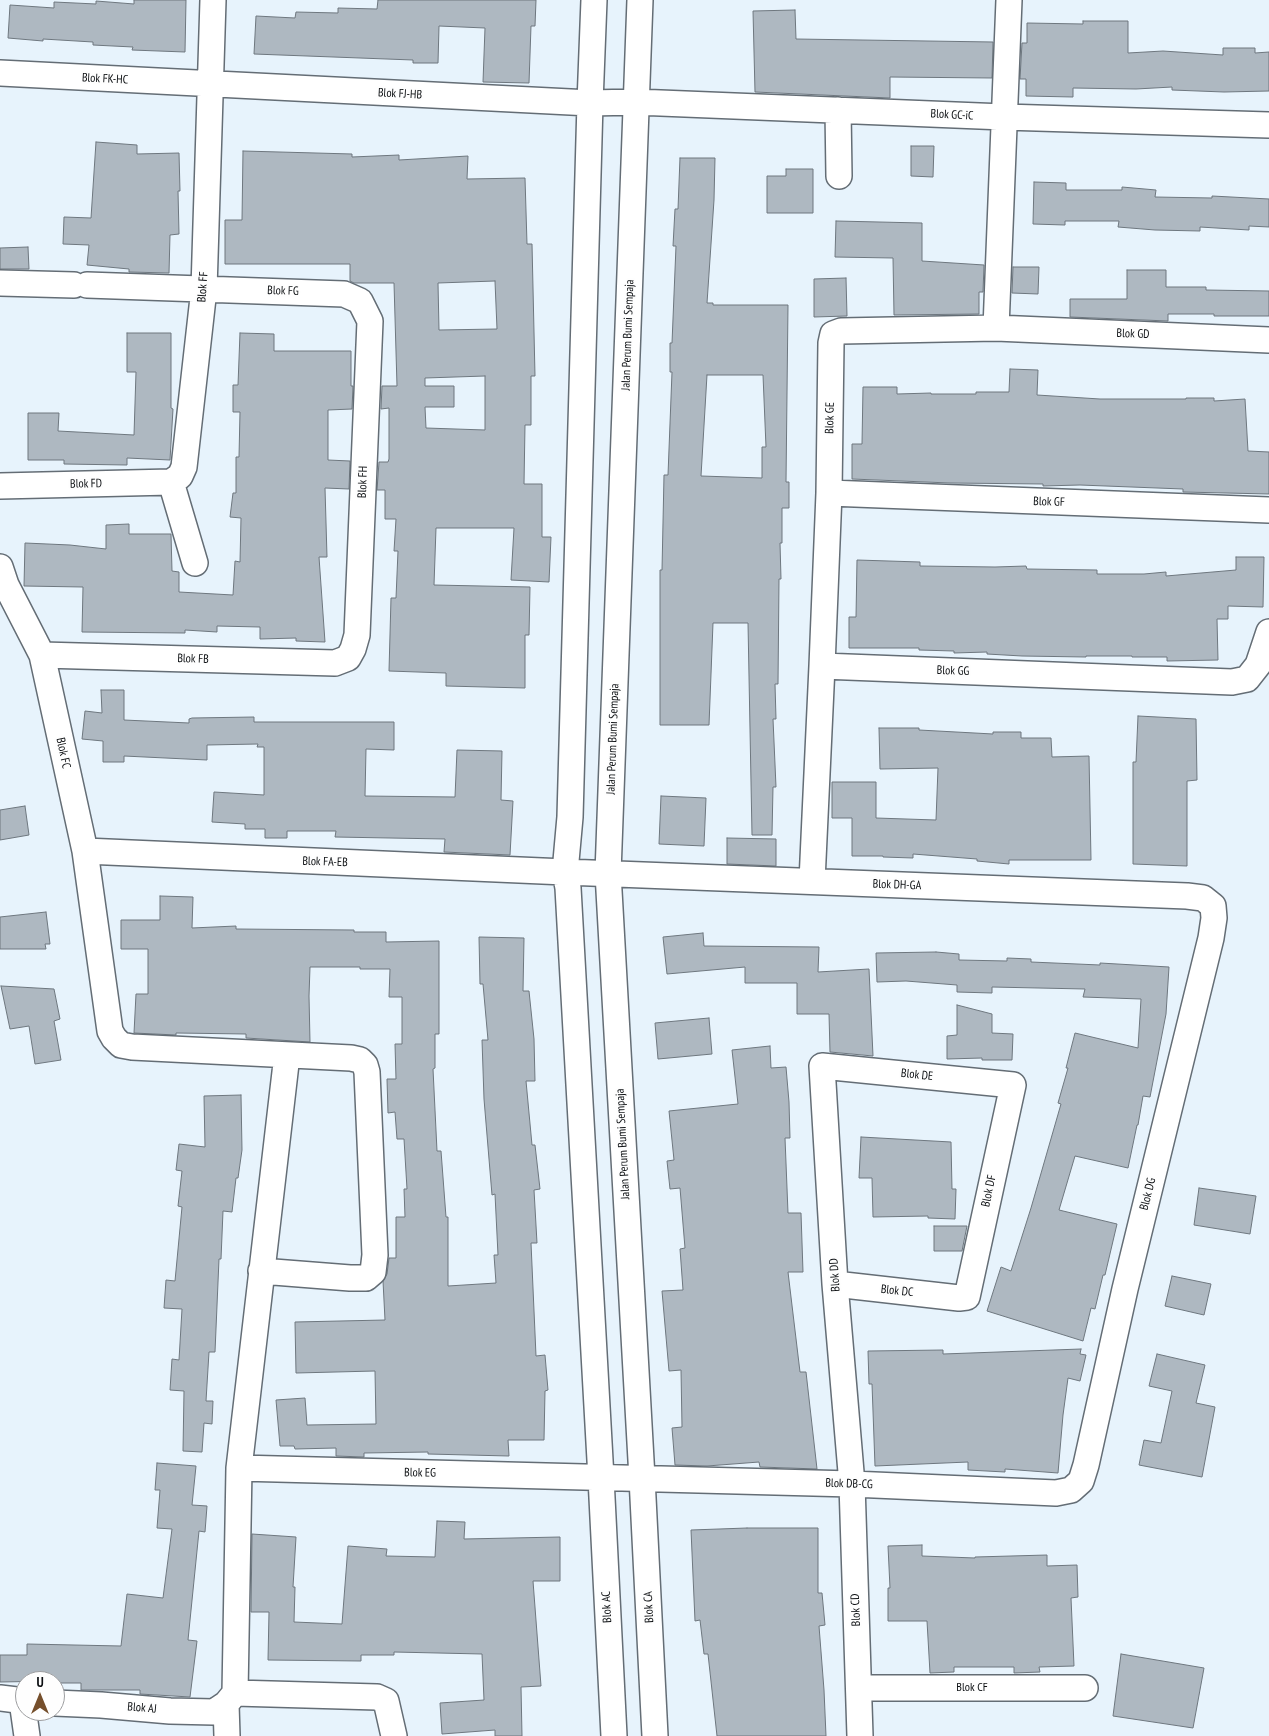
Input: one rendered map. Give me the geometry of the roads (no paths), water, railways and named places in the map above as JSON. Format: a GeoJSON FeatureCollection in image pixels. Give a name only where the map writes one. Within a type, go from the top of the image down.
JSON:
{"type":"FeatureCollection","features":[{"type":"Feature","properties":{"kind":"street","name":"Blok FF"},"geometry":{"type":"LineString","coordinates":[[171,482],[180,476],[184,467],[204,289],[213,0]]}},
{"type":"Feature","properties":{"kind":"street"},"geometry":{"type":"LineString","coordinates":[[594,0],[570,817],[565,872],[568,888],[601,1478]]}},
{"type":"Feature","properties":{"kind":"street","name":"Jalan Perum Bumi Sempaja"},"geometry":{"type":"LineString","coordinates":[[640,0],[608,873],[642,1478]]}},
{"type":"Feature","properties":{"kind":"street"},"geometry":{"type":"LineString","coordinates":[[996,328],[1009,0]]}},
{"type":"Feature","properties":{"kind":"street","name":"Blok FK-HC"},"geometry":{"type":"LineString","coordinates":[[0,73],[210,85]]}},
{"type":"Feature","properties":{"kind":"street","name":"Blok FJ-HB"},"geometry":{"type":"LineString","coordinates":[[210,85],[590,103],[636,102]]}},
{"type":"Feature","properties":{"kind":"street","name":"Blok GC-iC"},"geometry":{"type":"LineString","coordinates":[[636,102],[1004,117],[1269,125]]}},
{"type":"Feature","properties":{"kind":"street"},"geometry":{"type":"LineString","coordinates":[[838,110],[839,176]]}},
{"type":"Feature","properties":{"kind":"street","name":"Blok FG"},"geometry":{"type":"LineString","coordinates":[[0,283],[344,294],[360,301]]}},
{"type":"Feature","properties":{"kind":"street","name":"Blok FH"},"geometry":{"type":"LineString","coordinates":[[343,660],[348,658],[357,635],[370,321],[360,301]]}},
{"type":"Feature","properties":{"kind":"street","name":"Blok GD"},"geometry":{"type":"LineString","coordinates":[[996,328],[1269,340]]}},
{"type":"Feature","properties":{"kind":"street","name":"Blok GE"},"geometry":{"type":"LineString","coordinates":[[822,666],[829,493],[830,343],[834,334],[841,331],[996,328]]}},
{"type":"Feature","properties":{"kind":"street"},"geometry":{"type":"LineString","coordinates":[[171,482],[196,563]]}},
{"type":"Feature","properties":{"kind":"street","name":"Blok FD"},"geometry":{"type":"LineString","coordinates":[[0,486],[171,482]]}},
{"type":"Feature","properties":{"kind":"street","name":"Blok GF"},"geometry":{"type":"LineString","coordinates":[[829,493],[1269,510]]}},
{"type":"Feature","properties":{"kind":"street"},"geometry":{"type":"LineString","coordinates":[[0,567],[6,585],[42,655]]}},
{"type":"Feature","properties":{"kind":"street","name":"Blok GG"},"geometry":{"type":"LineString","coordinates":[[822,666],[1232,682],[1247,679],[1258,665],[1269,632]]}},
{"type":"Feature","properties":{"kind":"street","name":"Blok FB"},"geometry":{"type":"LineString","coordinates":[[42,655],[335,663],[343,660]]}},
{"type":"Feature","properties":{"kind":"street","name":"Blok FC"},"geometry":{"type":"LineString","coordinates":[[42,655],[84,851],[110,1031],[114,1038],[121,1045],[132,1047],[287,1055]]}},
{"type":"Feature","properties":{"kind":"street"},"geometry":{"type":"LineString","coordinates":[[812,881],[822,666]]}},
{"type":"Feature","properties":{"kind":"street","name":"Blok FA-EB"},"geometry":{"type":"LineString","coordinates":[[84,851],[608,873]]}},
{"type":"Feature","properties":{"kind":"street","name":"Blok DH-GA"},"geometry":{"type":"LineString","coordinates":[[608,873],[1187,896]]}},
{"type":"Feature","properties":{"kind":"street","name":"Blok DG"},"geometry":{"type":"LineString","coordinates":[[1056,1493],[1071,1490],[1081,1482],[1086,1465],[1125,1289],[1211,938],[1214,918],[1212,906],[1203,898],[1187,896]]}},
{"type":"Feature","properties":{"kind":"street"},"geometry":{"type":"LineString","coordinates":[[227,1736],[239,1468],[261,1271],[287,1055],[360,1060],[366,1065],[367,1072],[375,1255],[373,1272],[366,1278],[350,1278],[261,1271]]}},
{"type":"Feature","properties":{"kind":"street","name":"Blok DE"},"geometry":{"type":"LineString","coordinates":[[822,1066],[1013,1084]]}},
{"type":"Feature","properties":{"kind":"street","name":"Blok DD"},"geometry":{"type":"LineString","coordinates":[[822,1066],[835,1284],[852,1484]]}},
{"type":"Feature","properties":{"kind":"street","name":"Blok DF"},"geometry":{"type":"LineString","coordinates":[[963,1298],[1013,1084]]}},
{"type":"Feature","properties":{"kind":"street","name":"Blok DC"},"geometry":{"type":"LineString","coordinates":[[835,1284],[963,1298]]}},
{"type":"Feature","properties":{"kind":"street","name":"Blok EG"},"geometry":{"type":"LineString","coordinates":[[239,1468],[642,1478]]}},
{"type":"Feature","properties":{"kind":"street","name":"Blok AC"},"geometry":{"type":"LineString","coordinates":[[601,1478],[614,1736]]}},
{"type":"Feature","properties":{"kind":"street","name":"Blok DB-CG"},"geometry":{"type":"LineString","coordinates":[[642,1478],[852,1484],[1056,1493]]}},
{"type":"Feature","properties":{"kind":"street","name":"Blok CA"},"geometry":{"type":"LineString","coordinates":[[642,1478],[655,1736]]}},
{"type":"Feature","properties":{"kind":"street","name":"Blok CD"},"geometry":{"type":"LineString","coordinates":[[852,1484],[860,1736]]}},
{"type":"Feature","properties":{"kind":"street","name":"Blok CF"},"geometry":{"type":"LineString","coordinates":[[859,1688],[1085,1688]]}},
{"type":"Feature","properties":{"kind":"street"},"geometry":{"type":"LineString","coordinates":[[230,1698],[377,1697],[386,1701],[394,1736]]}},
{"type":"Feature","properties":{"kind":"street","name":"Blok AJ"},"geometry":{"type":"LineString","coordinates":[[65,1703],[214,1712],[230,1698]]}},
{"type":"Feature","properties":{"kind":"street"},"geometry":{"type":"LineString","coordinates":[[22,1721],[27,1736]]}}]}
